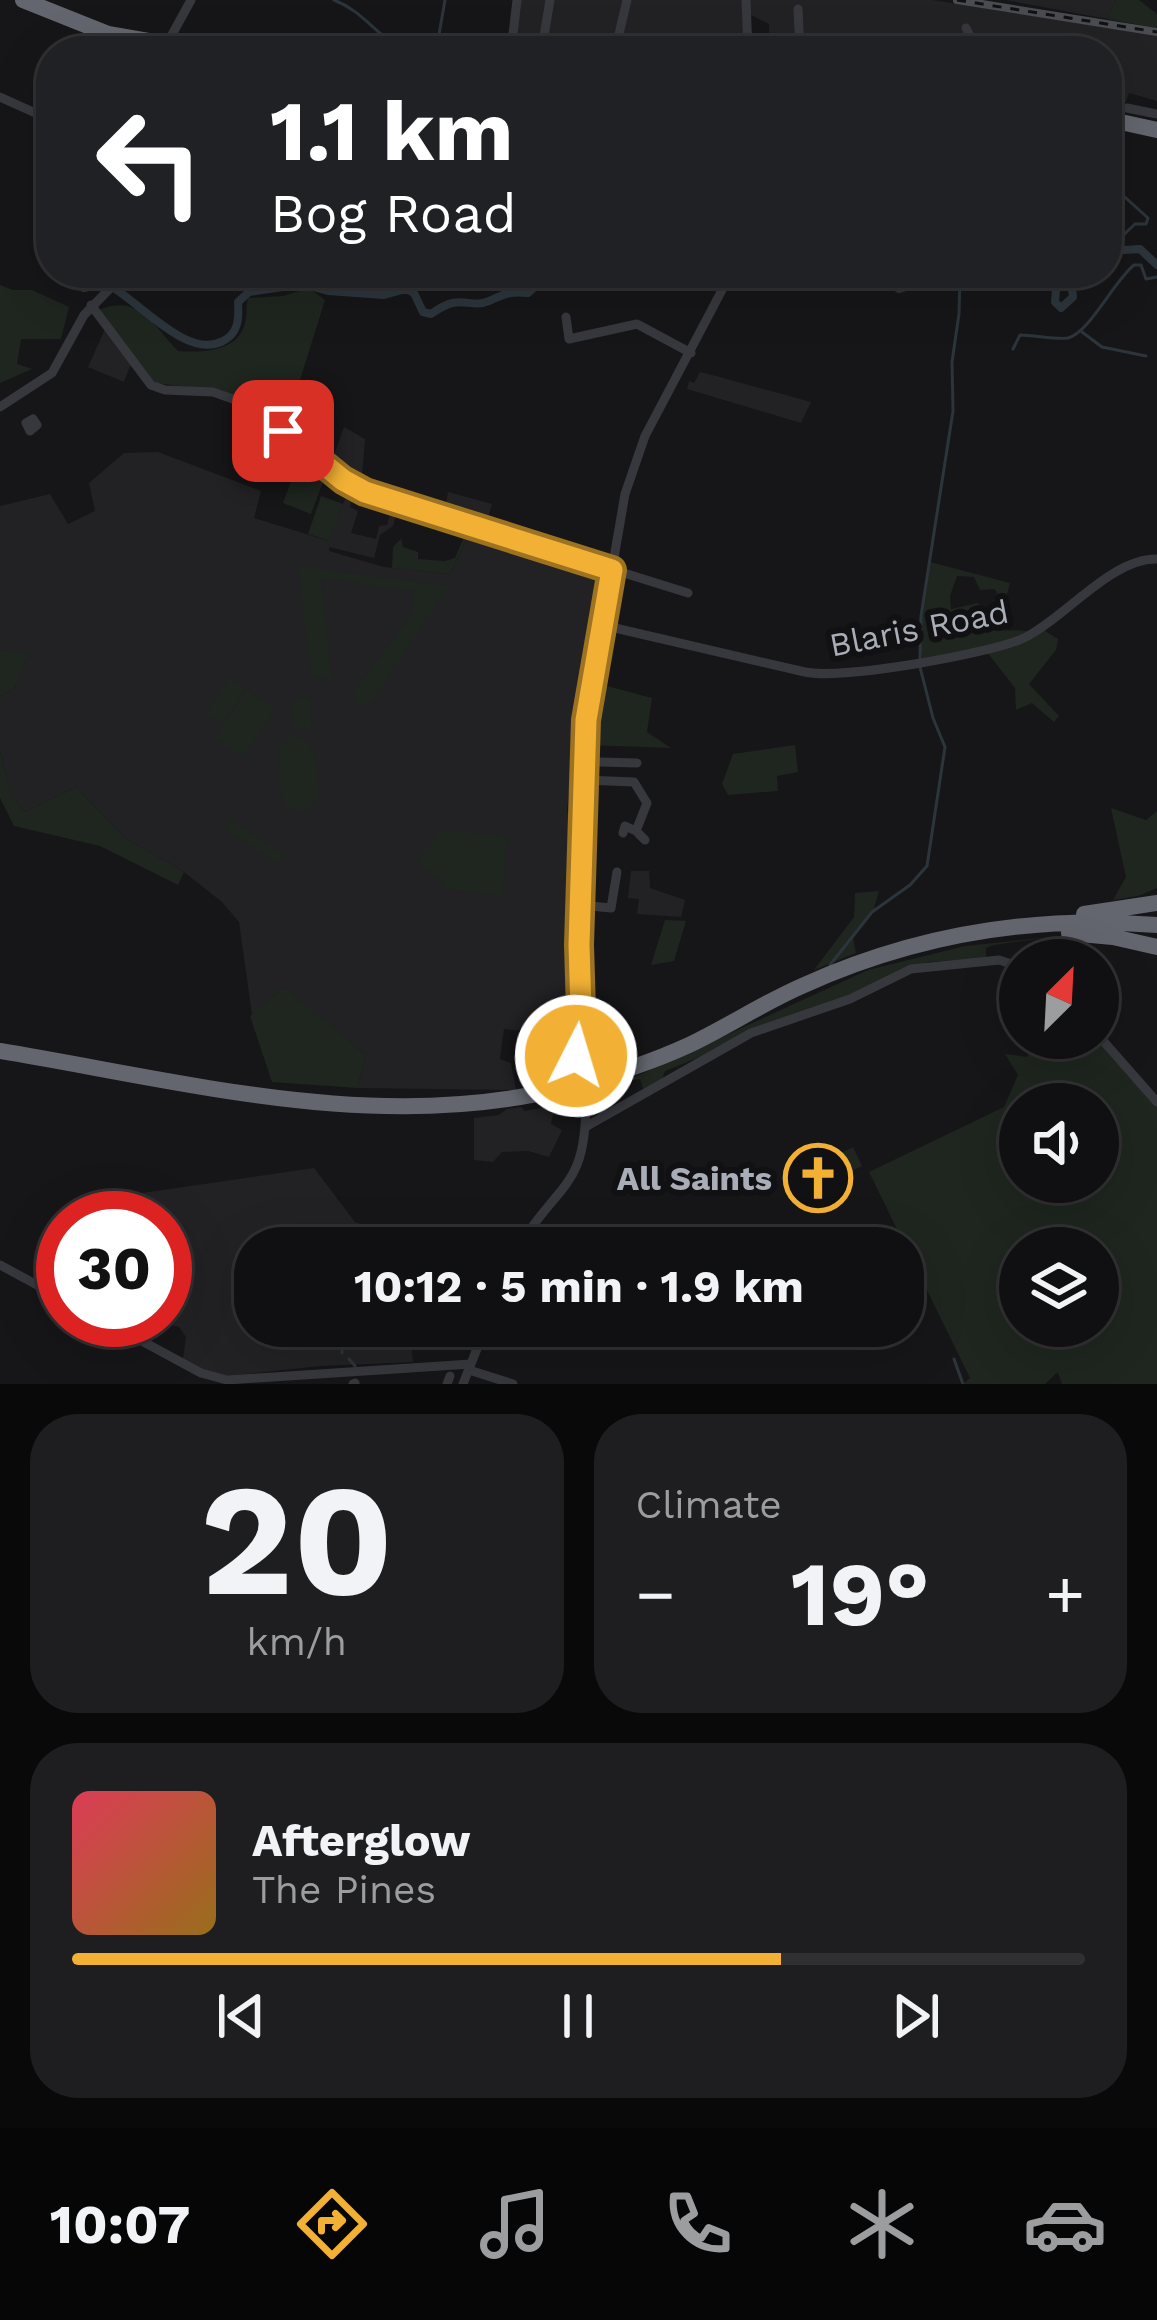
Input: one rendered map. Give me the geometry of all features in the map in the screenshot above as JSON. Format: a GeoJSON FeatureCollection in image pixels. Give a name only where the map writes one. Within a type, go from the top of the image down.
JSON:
{"type":"FeatureCollection","features":[{"type":"Feature","properties":{"kind":"highway"},"geometry":{"type":"LineString","coordinates":[[23,0],[83,27],[135,36]]}},
{"type":"Feature","properties":{"kind":"highway"},"geometry":{"type":"LineString","coordinates":[[1122,116],[1133,114],[1157,130]]}},
{"type":"Feature","properties":{"kind":"highway"},"geometry":{"type":"LineString","coordinates":[[0,1054],[338,1106],[434,1107],[500,1100],[565,1088],[640,1065],[797,988],[871,958],[945,937],[1014,930],[1157,903]]}},
{"type":"Feature","properties":{"kind":"highway"},"geometry":{"type":"LineString","coordinates":[[1014,930],[1157,928]]}},
{"type":"Feature","properties":{"kind":"highway"},"geometry":{"type":"LineString","coordinates":[[1014,930],[1100,935],[1157,947]]}},
{"type":"Feature","properties":{"kind":"street"},"geometry":{"type":"LineString","coordinates":[[172,36],[191,0]]}},
{"type":"Feature","properties":{"kind":"street"},"geometry":{"type":"LineString","coordinates":[[513,36],[517,0]]}},
{"type":"Feature","properties":{"kind":"street"},"geometry":{"type":"LineString","coordinates":[[544,36],[550,0]]}},
{"type":"Feature","properties":{"kind":"street"},"geometry":{"type":"LineString","coordinates":[[619,36],[627,0]]}},
{"type":"Feature","properties":{"kind":"street"},"geometry":{"type":"LineString","coordinates":[[746,0],[747,36]]}},
{"type":"Feature","properties":{"kind":"street"},"geometry":{"type":"LineString","coordinates":[[798,9],[799,36]]}},
{"type":"Feature","properties":{"kind":"street"},"geometry":{"type":"LineString","coordinates":[[966,28],[970,36]]}},
{"type":"Feature","properties":{"kind":"street"},"geometry":{"type":"LineString","coordinates":[[185,36],[190,34]]}},
{"type":"Feature","properties":{"kind":"street"},"geometry":{"type":"LineString","coordinates":[[0,97],[36,113]]}},
{"type":"Feature","properties":{"kind":"street"},"geometry":{"type":"LineString","coordinates":[[1133,114],[1157,114]]}},
{"type":"Feature","properties":{"kind":"street"},"geometry":{"type":"LineString","coordinates":[[0,407],[61,362],[75,329],[109,288]]}},
{"type":"Feature","properties":{"kind":"street"},"geometry":{"type":"LineString","coordinates":[[534,1227],[572,1179],[583,1154],[587,1126],[580,905],[586,720],[632,467],[724,288]]}},
{"type":"Feature","properties":{"kind":"street"},"geometry":{"type":"LineString","coordinates":[[91,305],[157,388],[229,396],[261,414],[343,480],[365,492],[688,593]]}},
{"type":"Feature","properties":{"kind":"street"},"geometry":{"type":"LineString","coordinates":[[566,317],[569,339],[637,324],[691,353]]}},
{"type":"Feature","properties":{"kind":"street"},"geometry":{"type":"LineString","coordinates":[[14,399],[28,420]]}},
{"type":"Feature","properties":{"kind":"street","name":"Blaris Road"},"geometry":{"type":"LineString","coordinates":[[602,625],[814,674],[838,675],[1018,640],[1133,562],[1157,560]]}},
{"type":"Feature","properties":{"kind":"street"},"geometry":{"type":"LineString","coordinates":[[611,781],[606,762],[638,763]]}},
{"type":"Feature","properties":{"kind":"street"},"geometry":{"type":"LineString","coordinates":[[584,780],[634,782],[646,800],[646,812],[636,831]]}},
{"type":"Feature","properties":{"kind":"street"},"geometry":{"type":"LineString","coordinates":[[623,832],[625,826],[645,840]]}},
{"type":"Feature","properties":{"kind":"street"},"geometry":{"type":"LineString","coordinates":[[580,905],[611,908],[612,876]]}},
{"type":"Feature","properties":{"kind":"street"},"geometry":{"type":"LineString","coordinates":[[587,1126],[751,1034],[838,1004],[910,969],[999,961]]}},
{"type":"Feature","properties":{"kind":"street"},"geometry":{"type":"LineString","coordinates":[[576,1059],[572,1014],[581,1010]]}},
{"type":"Feature","properties":{"kind":"street"},"geometry":{"type":"LineString","coordinates":[[1119,1059],[1157,1102]]}},
{"type":"Feature","properties":{"kind":"street"},"geometry":{"type":"LineString","coordinates":[[0,1264],[36,1284]]}},
{"type":"Feature","properties":{"kind":"street"},"geometry":{"type":"LineString","coordinates":[[154,1347],[210,1377],[255,1382],[333,1378],[384,1368],[470,1367],[513,1384]]}},
{"type":"Feature","properties":{"kind":"street"},"geometry":{"type":"LineString","coordinates":[[463,1384],[478,1347]]}},
{"type":"Feature","properties":{"kind":"street"},"geometry":{"type":"LineString","coordinates":[[384,1368],[387,1384]]}},
{"type":"Feature","properties":{"kind":"shaded area"},"geometry":{"type":"Polygon","coordinates":[[[519,0],[742,0],[743,36],[515,36],[519,0]]]}},
{"type":"Feature","properties":{"kind":"shaded area"},"geometry":{"type":"Polygon","coordinates":[[[749,0],[932,0],[1157,35],[1157,101],[1129,93],[1126,102],[1122,101],[1122,36],[769,36],[769,24],[749,14],[749,0]]]}},
{"type":"Feature","properties":{"kind":"shaded area"},"geometry":{"type":"Polygon","coordinates":[[[1006,0],[1116,0],[1107,19],[1006,0]]]}},
{"type":"Feature","properties":{"kind":"shaded area"},"geometry":{"type":"Polygon","coordinates":[[[1116,0],[1139,0],[1157,14],[1157,28],[1107,19],[1116,0]]]}},
{"type":"Feature","properties":{"kind":"shaded area"},"geometry":{"type":"Polygon","coordinates":[[[0,285],[32,290],[69,307],[61,339],[21,339],[17,364],[32,369],[0,383],[0,285]]]}},
{"type":"Feature","properties":{"kind":"shaded area"},"geometry":{"type":"Polygon","coordinates":[[[309,288],[325,300],[291,409],[274,399],[268,412],[223,391],[155,383],[99,310],[113,306],[135,309],[178,351],[209,350],[237,338],[248,298],[283,296],[309,288]]]}},
{"type":"Feature","properties":{"kind":"shaded area"},"geometry":{"type":"Polygon","coordinates":[[[106,327],[136,369],[130,366],[124,382],[88,367],[106,327]]]}},
{"type":"Feature","properties":{"kind":"shaded area"},"geometry":{"type":"Polygon","coordinates":[[[700,372],[811,402],[801,423],[687,389],[700,372]]]}},
{"type":"Feature","properties":{"kind":"shaded area"},"geometry":{"type":"Polygon","coordinates":[[[344,427],[365,439],[357,486],[330,466],[344,427]]]}},
{"type":"Feature","properties":{"kind":"shaded area"},"geometry":{"type":"Polygon","coordinates":[[[158,452],[261,491],[254,518],[329,541],[350,486],[355,489],[350,507],[358,511],[351,533],[376,539],[379,526],[387,525],[392,507],[398,506],[393,526],[380,535],[374,558],[329,547],[329,551],[384,567],[450,574],[471,529],[604,574],[578,699],[567,811],[576,838],[577,1002],[542,1033],[504,1029],[500,1059],[511,1063],[516,1090],[357,1088],[366,1055],[283,988],[252,1015],[239,922],[222,902],[184,872],[125,838],[76,787],[25,812],[11,797],[0,751],[0,696],[14,689],[28,654],[0,650],[0,506],[50,494],[68,524],[95,511],[89,483],[124,453],[158,452]]]}},
{"type":"Feature","properties":{"kind":"shaded area"},"geometry":{"type":"Polygon","coordinates":[[[299,460],[327,471],[311,514],[283,503],[299,460]]]}},
{"type":"Feature","properties":{"kind":"shaded area"},"geometry":{"type":"Polygon","coordinates":[[[448,492],[492,504],[485,528],[444,515],[448,492]]]}},
{"type":"Feature","properties":{"kind":"shaded area"},"geometry":{"type":"Polygon","coordinates":[[[321,496],[343,504],[330,541],[308,534],[321,496]]]}},
{"type":"Feature","properties":{"kind":"shaded area"},"geometry":{"type":"Polygon","coordinates":[[[468,528],[450,574],[392,568],[393,547],[401,539],[403,547],[418,552],[418,559],[445,561],[455,558],[468,528]]]}},
{"type":"Feature","properties":{"kind":"shaded area"},"geometry":{"type":"Polygon","coordinates":[[[930,562],[1010,583],[1005,602],[998,604],[993,601],[994,589],[980,590],[974,577],[957,576],[951,609],[978,603],[993,619],[988,623],[971,616],[972,625],[1034,633],[1042,629],[1058,639],[1056,650],[1029,684],[1059,716],[1054,722],[1032,703],[1016,710],[1015,688],[983,647],[922,662],[920,627],[930,562]]]}},
{"type":"Feature","properties":{"kind":"shaded area"},"geometry":{"type":"Polygon","coordinates":[[[298,566],[449,586],[365,705],[355,702],[353,692],[412,615],[414,591],[321,578],[332,680],[311,676],[298,566]]]}},
{"type":"Feature","properties":{"kind":"shaded area"},"geometry":{"type":"Polygon","coordinates":[[[0,650],[29,653],[14,689],[0,696],[0,650]]]}},
{"type":"Feature","properties":{"kind":"shaded area"},"geometry":{"type":"Polygon","coordinates":[[[230,678],[246,688],[221,724],[206,714],[230,678]]]}},
{"type":"Feature","properties":{"kind":"shaded area"},"geometry":{"type":"Polygon","coordinates":[[[596,683],[652,698],[647,732],[671,748],[588,745],[596,683]]]}},
{"type":"Feature","properties":{"kind":"shaded area"},"geometry":{"type":"Polygon","coordinates":[[[247,690],[275,709],[243,757],[215,738],[247,690]]]}},
{"type":"Feature","properties":{"kind":"shaded area"},"geometry":{"type":"Polygon","coordinates":[[[305,697],[312,729],[294,730],[291,700],[305,697]]]}},
{"type":"Feature","properties":{"kind":"shaded area"},"geometry":{"type":"Polygon","coordinates":[[[293,735],[308,744],[317,770],[318,799],[305,812],[286,807],[281,794],[278,747],[293,735]]]}},
{"type":"Feature","properties":{"kind":"shaded area"},"geometry":{"type":"Polygon","coordinates":[[[795,745],[798,772],[777,776],[778,791],[728,795],[722,784],[733,754],[795,745]]]}},
{"type":"Feature","properties":{"kind":"shaded area"},"geometry":{"type":"Polygon","coordinates":[[[0,751],[11,796],[25,812],[76,787],[125,838],[184,872],[178,885],[100,846],[14,826],[0,798],[0,751]]]}},
{"type":"Feature","properties":{"kind":"shaded area"},"geometry":{"type":"Polygon","coordinates":[[[1111,808],[1146,820],[1157,811],[1157,888],[1113,900],[1126,877],[1111,808]]]}},
{"type":"Feature","properties":{"kind":"shaded area"},"geometry":{"type":"Polygon","coordinates":[[[230,819],[284,855],[278,864],[224,828],[230,819]]]}},
{"type":"Feature","properties":{"kind":"shaded area"},"geometry":{"type":"Polygon","coordinates":[[[439,830],[507,836],[502,896],[445,889],[442,881],[417,863],[439,830]]]}},
{"type":"Feature","properties":{"kind":"shaded area"},"geometry":{"type":"Polygon","coordinates":[[[631,871],[649,871],[650,888],[685,900],[681,917],[637,914],[639,899],[628,898],[631,871]]]}},
{"type":"Feature","properties":{"kind":"shaded area"},"geometry":{"type":"Polygon","coordinates":[[[879,891],[873,912],[853,938],[856,953],[814,970],[854,917],[855,893],[879,891]]]}},
{"type":"Feature","properties":{"kind":"shaded area"},"geometry":{"type":"Polygon","coordinates":[[[665,920],[686,921],[674,961],[651,965],[665,920]]]}},
{"type":"Feature","properties":{"kind":"shaded area"},"geometry":{"type":"Polygon","coordinates":[[[999,942],[986,948],[986,958],[928,962],[906,969],[665,1071],[661,1082],[643,1089],[640,1079],[626,1081],[868,970],[999,942]]]}},
{"type":"Feature","properties":{"kind":"shaded area"},"geometry":{"type":"Polygon","coordinates":[[[284,987],[366,1055],[357,1088],[272,1082],[250,1016],[284,987]]]}},
{"type":"Feature","properties":{"kind":"shaded area"},"geometry":{"type":"Polygon","coordinates":[[[1008,1059],[1116,1059],[1157,1105],[1157,1384],[1062,1384],[1058,1372],[1045,1384],[963,1384],[970,1378],[924,1284],[924,1227],[896,1227],[869,1172],[999,1109],[999,1203],[1119,1203],[1119,1083],[1014,1083],[1018,1075],[1008,1059]]]}},
{"type":"Feature","properties":{"kind":"shaded area"},"geometry":{"type":"Polygon","coordinates":[[[555,1105],[551,1124],[562,1130],[549,1157],[528,1151],[502,1152],[493,1162],[474,1160],[474,1118],[499,1115],[507,1109],[555,1105]]]}},
{"type":"Feature","properties":{"kind":"shaded area"},"geometry":{"type":"Polygon","coordinates":[[[853,1147],[862,1166],[833,1180],[824,1162],[853,1147]]]}},
{"type":"Feature","properties":{"kind":"shaded area"},"geometry":{"type":"Polygon","coordinates":[[[314,1168],[355,1222],[371,1227],[234,1227],[234,1347],[411,1347],[413,1362],[215,1377],[183,1359],[185,1347],[192,1347],[192,1191],[156,1191],[314,1168]]]}},
{"type":"Feature","properties":{"kind":"waterway"},"geometry":{"type":"LineString","coordinates":[[334,0],[384,36]]}},
{"type":"Feature","properties":{"kind":"waterway"},"geometry":{"type":"LineString","coordinates":[[439,36],[445,0]]}},
{"type":"Feature","properties":{"kind":"waterway"},"geometry":{"type":"LineString","coordinates":[[1122,195],[1148,218],[1146,224],[1135,224],[1122,236]]}},
{"type":"Feature","properties":{"kind":"waterway"},"geometry":{"type":"LineString","coordinates":[[1122,250],[1140,249],[1157,265]]}},
{"type":"Feature","properties":{"kind":"waterway"},"geometry":{"type":"LineString","coordinates":[[1122,278],[1134,265],[1141,265],[1146,279],[1157,277]]}},
{"type":"Feature","properties":{"kind":"waterway"},"geometry":{"type":"LineString","coordinates":[[114,288],[177,335],[207,345],[221,342],[235,330],[238,302],[249,292],[276,288]]}},
{"type":"Feature","properties":{"kind":"waterway"},"geometry":{"type":"LineString","coordinates":[[317,288],[384,295],[406,289],[414,293],[423,312],[431,314],[450,304],[482,303],[533,288]]}},
{"type":"Feature","properties":{"kind":"waterway"},"geometry":{"type":"LineString","coordinates":[[897,288],[903,288]]}},
{"type":"Feature","properties":{"kind":"waterway"},"geometry":{"type":"LineString","coordinates":[[920,658],[921,616],[953,411],[952,362],[960,288]]}},
{"type":"Feature","properties":{"kind":"waterway"},"geometry":{"type":"LineString","coordinates":[[1054,288],[1061,308],[1073,297],[1072,288]]}},
{"type":"Feature","properties":{"kind":"waterway"},"geometry":{"type":"LineString","coordinates":[[1013,349],[1020,335],[1068,338],[1076,334],[1114,288]]}},
{"type":"Feature","properties":{"kind":"waterway"},"geometry":{"type":"LineString","coordinates":[[1082,332],[1102,347],[1146,356]]}},
{"type":"Feature","properties":{"kind":"waterway"},"geometry":{"type":"LineString","coordinates":[[830,965],[872,912],[910,885],[927,866],[945,747],[920,667]]}},
{"type":"Feature","properties":{"kind":"waterway"},"geometry":{"type":"LineString","coordinates":[[349,1359],[355,1366]]}},
{"type":"Feature","properties":{"kind":"waterway"},"geometry":{"type":"LineString","coordinates":[[954,1359],[963,1384]]}},
{"type":"Feature","properties":{"kind":"railway"},"geometry":{"type":"LineString","coordinates":[[957,0],[1157,32]]}},
{"type":"Feature","properties":{"kind":"place","name":"All Saints"},"geometry":{"type":"Point","coordinates":[818,1178]}},
{"type":"Feature","properties":{"kind":"route"},"geometry":{"type":"LineString","coordinates":[[283,431],[365,492],[612,570],[586,720],[581,1010],[572,1014],[576,1056]]}}]}
